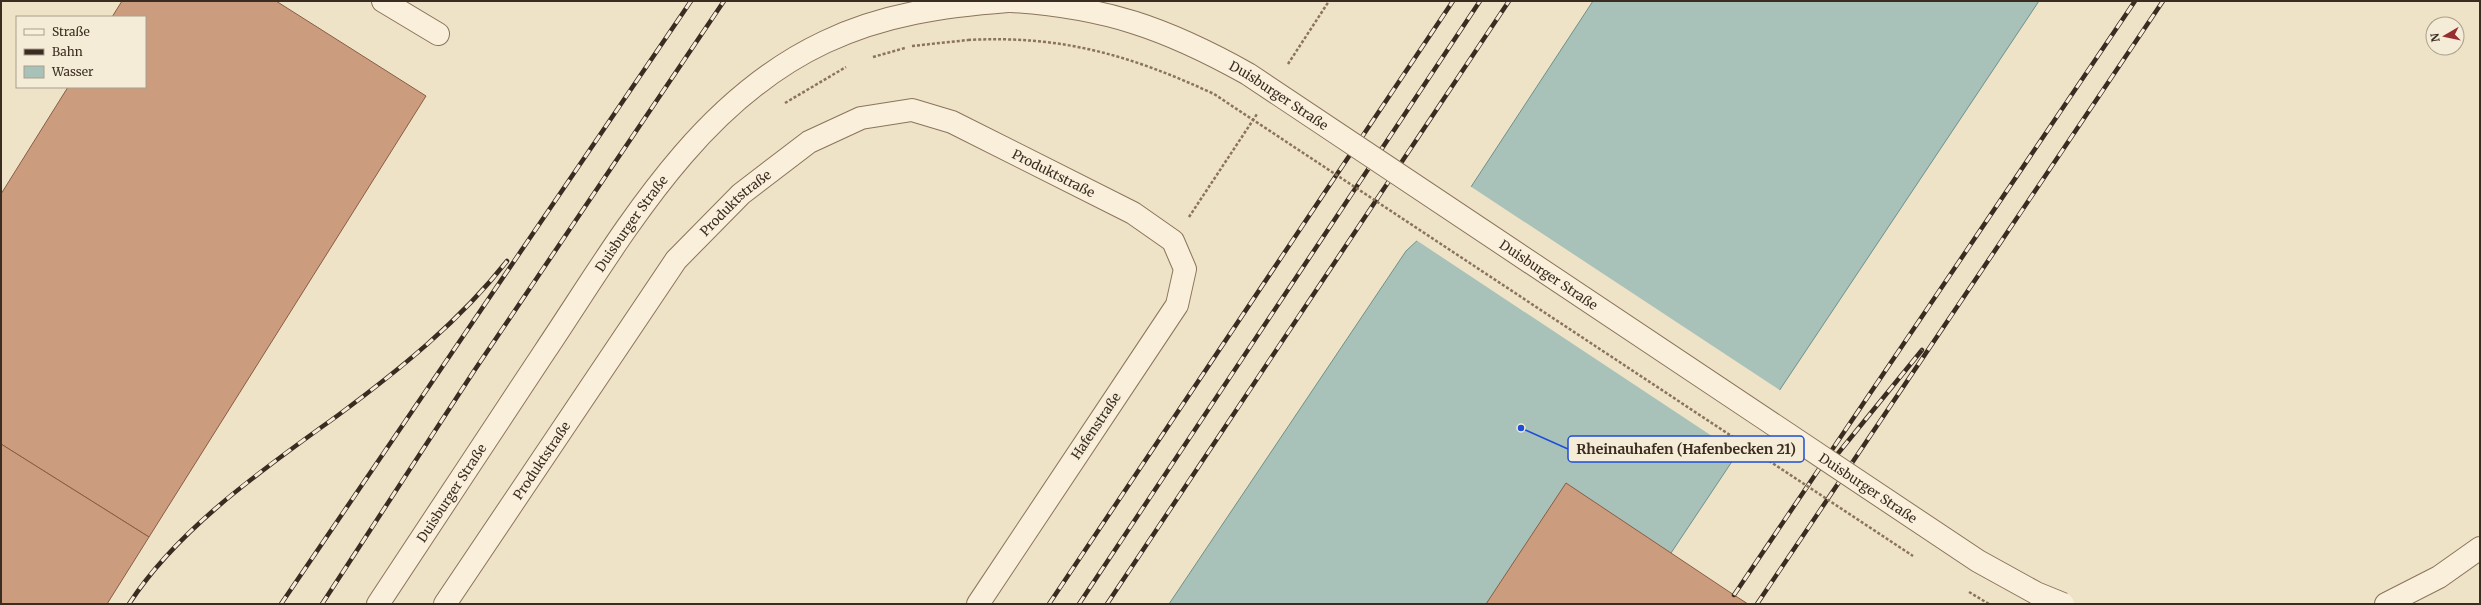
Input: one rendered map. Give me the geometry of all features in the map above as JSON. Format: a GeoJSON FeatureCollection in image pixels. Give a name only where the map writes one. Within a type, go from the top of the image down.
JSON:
{"type":"FeatureCollection","features":[{"type":"Feature","properties":{"kind":"street"},"geometry":{"type":"LineString","coordinates":[[383,1],[438,34]]}},
{"type":"Feature","properties":{"kind":"street","name":"Duisburger Straße"},"geometry":{"type":"LineString","coordinates":[[378,604],[607,258],[652,195],[707,126],[731,103],[759,81],[824,42],[863,26],[900,15],[963,5],[1008,1]]}},
{"type":"Feature","properties":{"kind":"street","name":"Duisburger Straße"},"geometry":{"type":"LineString","coordinates":[[1011,1],[1053,4],[1099,12],[1151,27],[1201,48],[1248,74],[1978,561],[2036,593],[2063,604]]}},
{"type":"Feature","properties":{"kind":"street","name":"Produktstraße"},"geometry":{"type":"LineString","coordinates":[[445,604],[676,260],[741,194],[809,142],[861,118],[912,110],[952,122],[1134,213],[1173,241]]}},
{"type":"Feature","properties":{"kind":"street","name":"Hafenstraße"},"geometry":{"type":"LineString","coordinates":[[978,604],[1177,305],[1185,269],[1173,241]]}},
{"type":"Feature","properties":{"kind":"street"},"geometry":{"type":"LineString","coordinates":[[2386,604],[2439,577],[2480,548]]}},
{"type":"Feature","properties":{"kind":"path"},"geometry":{"type":"LineString","coordinates":[[1287,67],[1329,1]]}},
{"type":"Feature","properties":{"kind":"path"},"geometry":{"type":"LineString","coordinates":[[869,58],[910,46],[1004,38],[1078,45],[1168,72],[1214,94],[1919,560]]}},
{"type":"Feature","properties":{"kind":"path"},"geometry":{"type":"LineString","coordinates":[[780,105],[849,66]]}},
{"type":"Feature","properties":{"kind":"path"},"geometry":{"type":"LineString","coordinates":[[1173,241],[1261,107]]}},
{"type":"Feature","properties":{"kind":"path"},"geometry":{"type":"LineString","coordinates":[[1964,589],[1989,604]]}},
{"type":"Feature","properties":{"kind":"water"},"geometry":{"type":"Polygon","coordinates":[[[1593,1],[2039,1],[1637,604],[1169,604],[1406,251],[1465,196],[1593,1]]]}},
{"type":"Feature","properties":{"kind":"pier"},"geometry":{"type":"Polygon","coordinates":[[[1470,186],[1781,391],[1739,454],[1416,240],[1464,195],[1470,186]]]}},
{"type":"Feature","properties":{"kind":"building"},"geometry":{"type":"Polygon","coordinates":[[[122,1],[276,1],[426,96],[149,537],[1,444],[1,194],[67,88],[146,88],[146,16],[113,16],[122,1]]]}},
{"type":"Feature","properties":{"kind":"building"},"geometry":{"type":"Polygon","coordinates":[[[1,444],[149,537],[107,604],[1,604],[1,444]]]}},
{"type":"Feature","properties":{"kind":"building"},"geometry":{"type":"Polygon","coordinates":[[[1566,483],[1734,595],[1748,604],[1486,604],[1566,483]]]}},
{"type":"Feature","properties":{"kind":"railway"},"geometry":{"type":"LineString","coordinates":[[281,604],[691,1]]}},
{"type":"Feature","properties":{"kind":"railway"},"geometry":{"type":"LineString","coordinates":[[322,604],[474,371],[724,1]]}},
{"type":"Feature","properties":{"kind":"railway"},"geometry":{"type":"LineString","coordinates":[[1049,604],[1453,1]]}},
{"type":"Feature","properties":{"kind":"railway"},"geometry":{"type":"LineString","coordinates":[[1079,604],[1480,1]]}},
{"type":"Feature","properties":{"kind":"railway"},"geometry":{"type":"LineString","coordinates":[[1107,604],[1509,1]]}},
{"type":"Feature","properties":{"kind":"railway"},"geometry":{"type":"LineString","coordinates":[[1734,595],[2135,1]]}},
{"type":"Feature","properties":{"kind":"railway"},"geometry":{"type":"LineString","coordinates":[[1757,604],[2163,1]]}},
{"type":"Feature","properties":{"kind":"railway"},"geometry":{"type":"LineString","coordinates":[[129,604],[149,576],[197,525],[252,478],[360,399],[405,363],[448,325],[469,304],[507,261]]}},
{"type":"Feature","properties":{"kind":"railway"},"geometry":{"type":"LineString","coordinates":[[1831,462],[1922,350]]}},
{"type":"Feature","properties":{"kind":"place","name":"Rheinauhafen (Hafenbecken 21)"},"geometry":{"type":"Point","coordinates":[1521,428]}}]}
